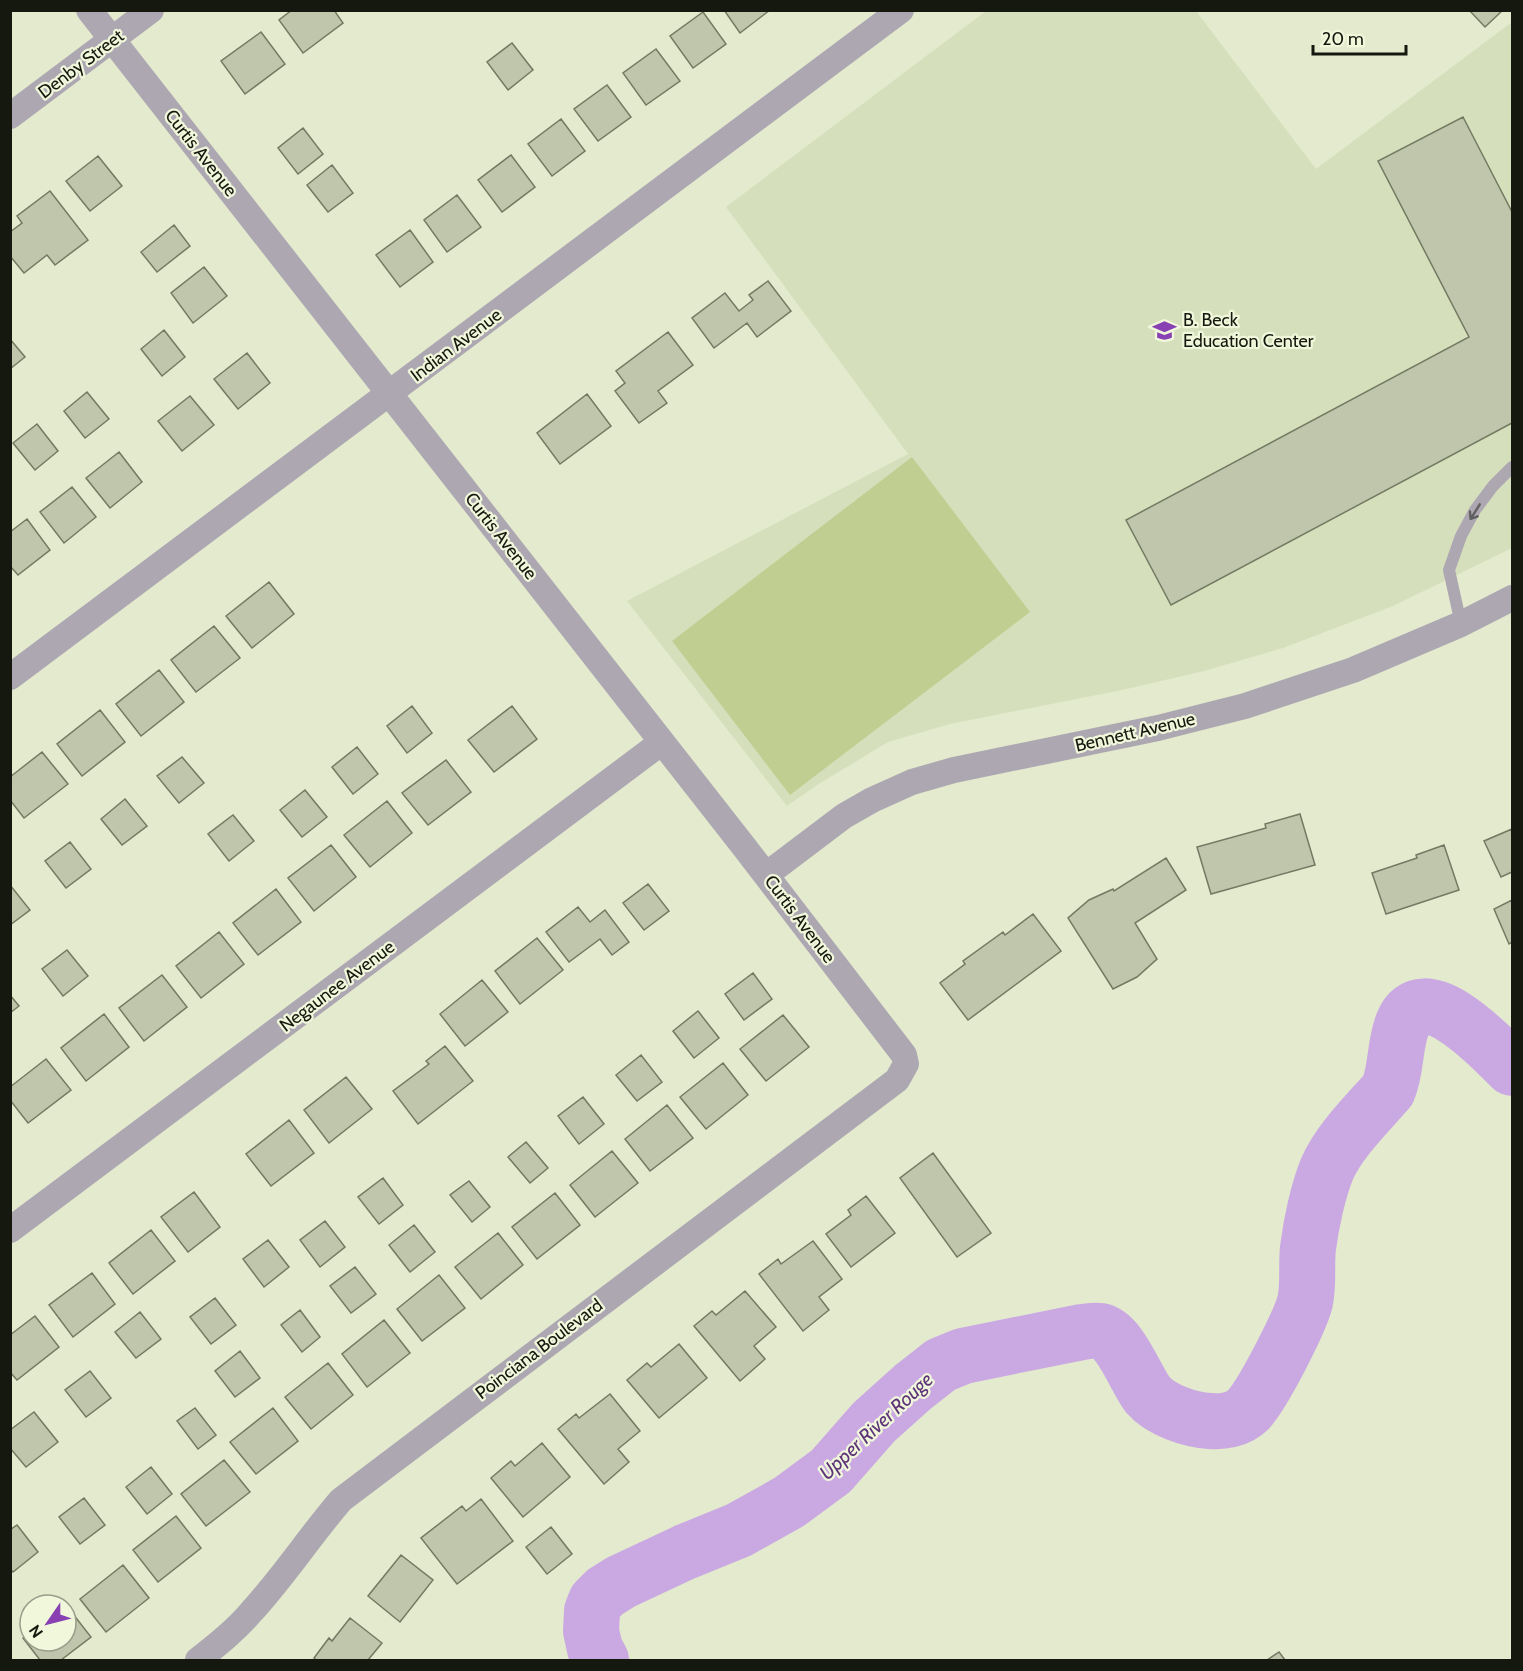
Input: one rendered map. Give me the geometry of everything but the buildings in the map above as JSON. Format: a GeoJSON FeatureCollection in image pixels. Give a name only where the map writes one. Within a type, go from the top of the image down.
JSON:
{"type":"FeatureCollection","features":[{"type":"Feature","properties":{"kind":"street","name":"Curtis Avenue"},"geometry":{"type":"LineString","coordinates":[[89,10],[663,742],[904,1055],[906,1064]]}},
{"type":"Feature","properties":{"kind":"street","name":"Denby Street"},"geometry":{"type":"LineString","coordinates":[[10,117],[151,10]]}},
{"type":"Feature","properties":{"kind":"street","name":"Indian Avenue"},"geometry":{"type":"LineString","coordinates":[[10,677],[901,10]]}},
{"type":"Feature","properties":{"kind":"street","name":"Bennett Avenue"},"geometry":{"type":"LineString","coordinates":[[766,875],[844,816],[912,782],[954,770],[1158,728],[1245,706],[1353,670],[1461,624],[1512,598]]}},
{"type":"Feature","properties":{"kind":"street","name":"Negaunee Avenue"},"geometry":{"type":"LineString","coordinates":[[10,1230],[663,742]]}},
{"type":"Feature","properties":{"kind":"street","name":"Poinciana Boulevard"},"geometry":{"type":"LineString","coordinates":[[198,1660],[228,1636],[252,1612],[341,1500],[897,1080],[906,1064]]}},
{"type":"Feature","properties":{"kind":"lane"},"geometry":{"type":"LineString","coordinates":[[1461,624],[1449,570],[1461,536],[1475,510],[1493,486],[1512,467]]}},
{"type":"Feature","properties":{"kind":"shaded area","name":"B. Beck Education Center"},"geometry":{"type":"Polygon","coordinates":[[[986,11],[1196,11],[1316,169],[1512,22],[1512,548],[1393,606],[1283,648],[1204,671],[1122,690],[950,724],[888,742],[787,806],[627,601],[908,454],[726,207],[986,11]]]}},
{"type":"Feature","properties":{"kind":"green space"},"geometry":{"type":"Polygon","coordinates":[[[912,457],[1030,612],[790,795],[672,641],[912,457]]]}},
{"type":"Feature","properties":{"kind":"waterway","name":"Upper River Rouge"},"geometry":{"type":"LineString","coordinates":[[601,1660],[595,1649],[591,1631],[592,1611],[596,1601],[605,1592],[685,1552],[739,1530],[789,1502],[831,1471],[874,1422],[913,1387],[941,1365],[963,1356],[1082,1332],[1100,1331],[1107,1334],[1121,1349],[1148,1395],[1168,1410],[1194,1419],[1210,1421],[1230,1420],[1240,1416],[1255,1402],[1271,1375],[1296,1326],[1305,1302],[1309,1239],[1327,1169],[1346,1138],[1388,1090],[1400,1031],[1413,1010],[1426,1006],[1442,1011],[1458,1020],[1490,1046],[1512,1068]]}},
{"type":"Feature","properties":{"kind":"place","name":"B. Beck Education Center"},"geometry":{"type":"Point","coordinates":[1165,330]}}]}
